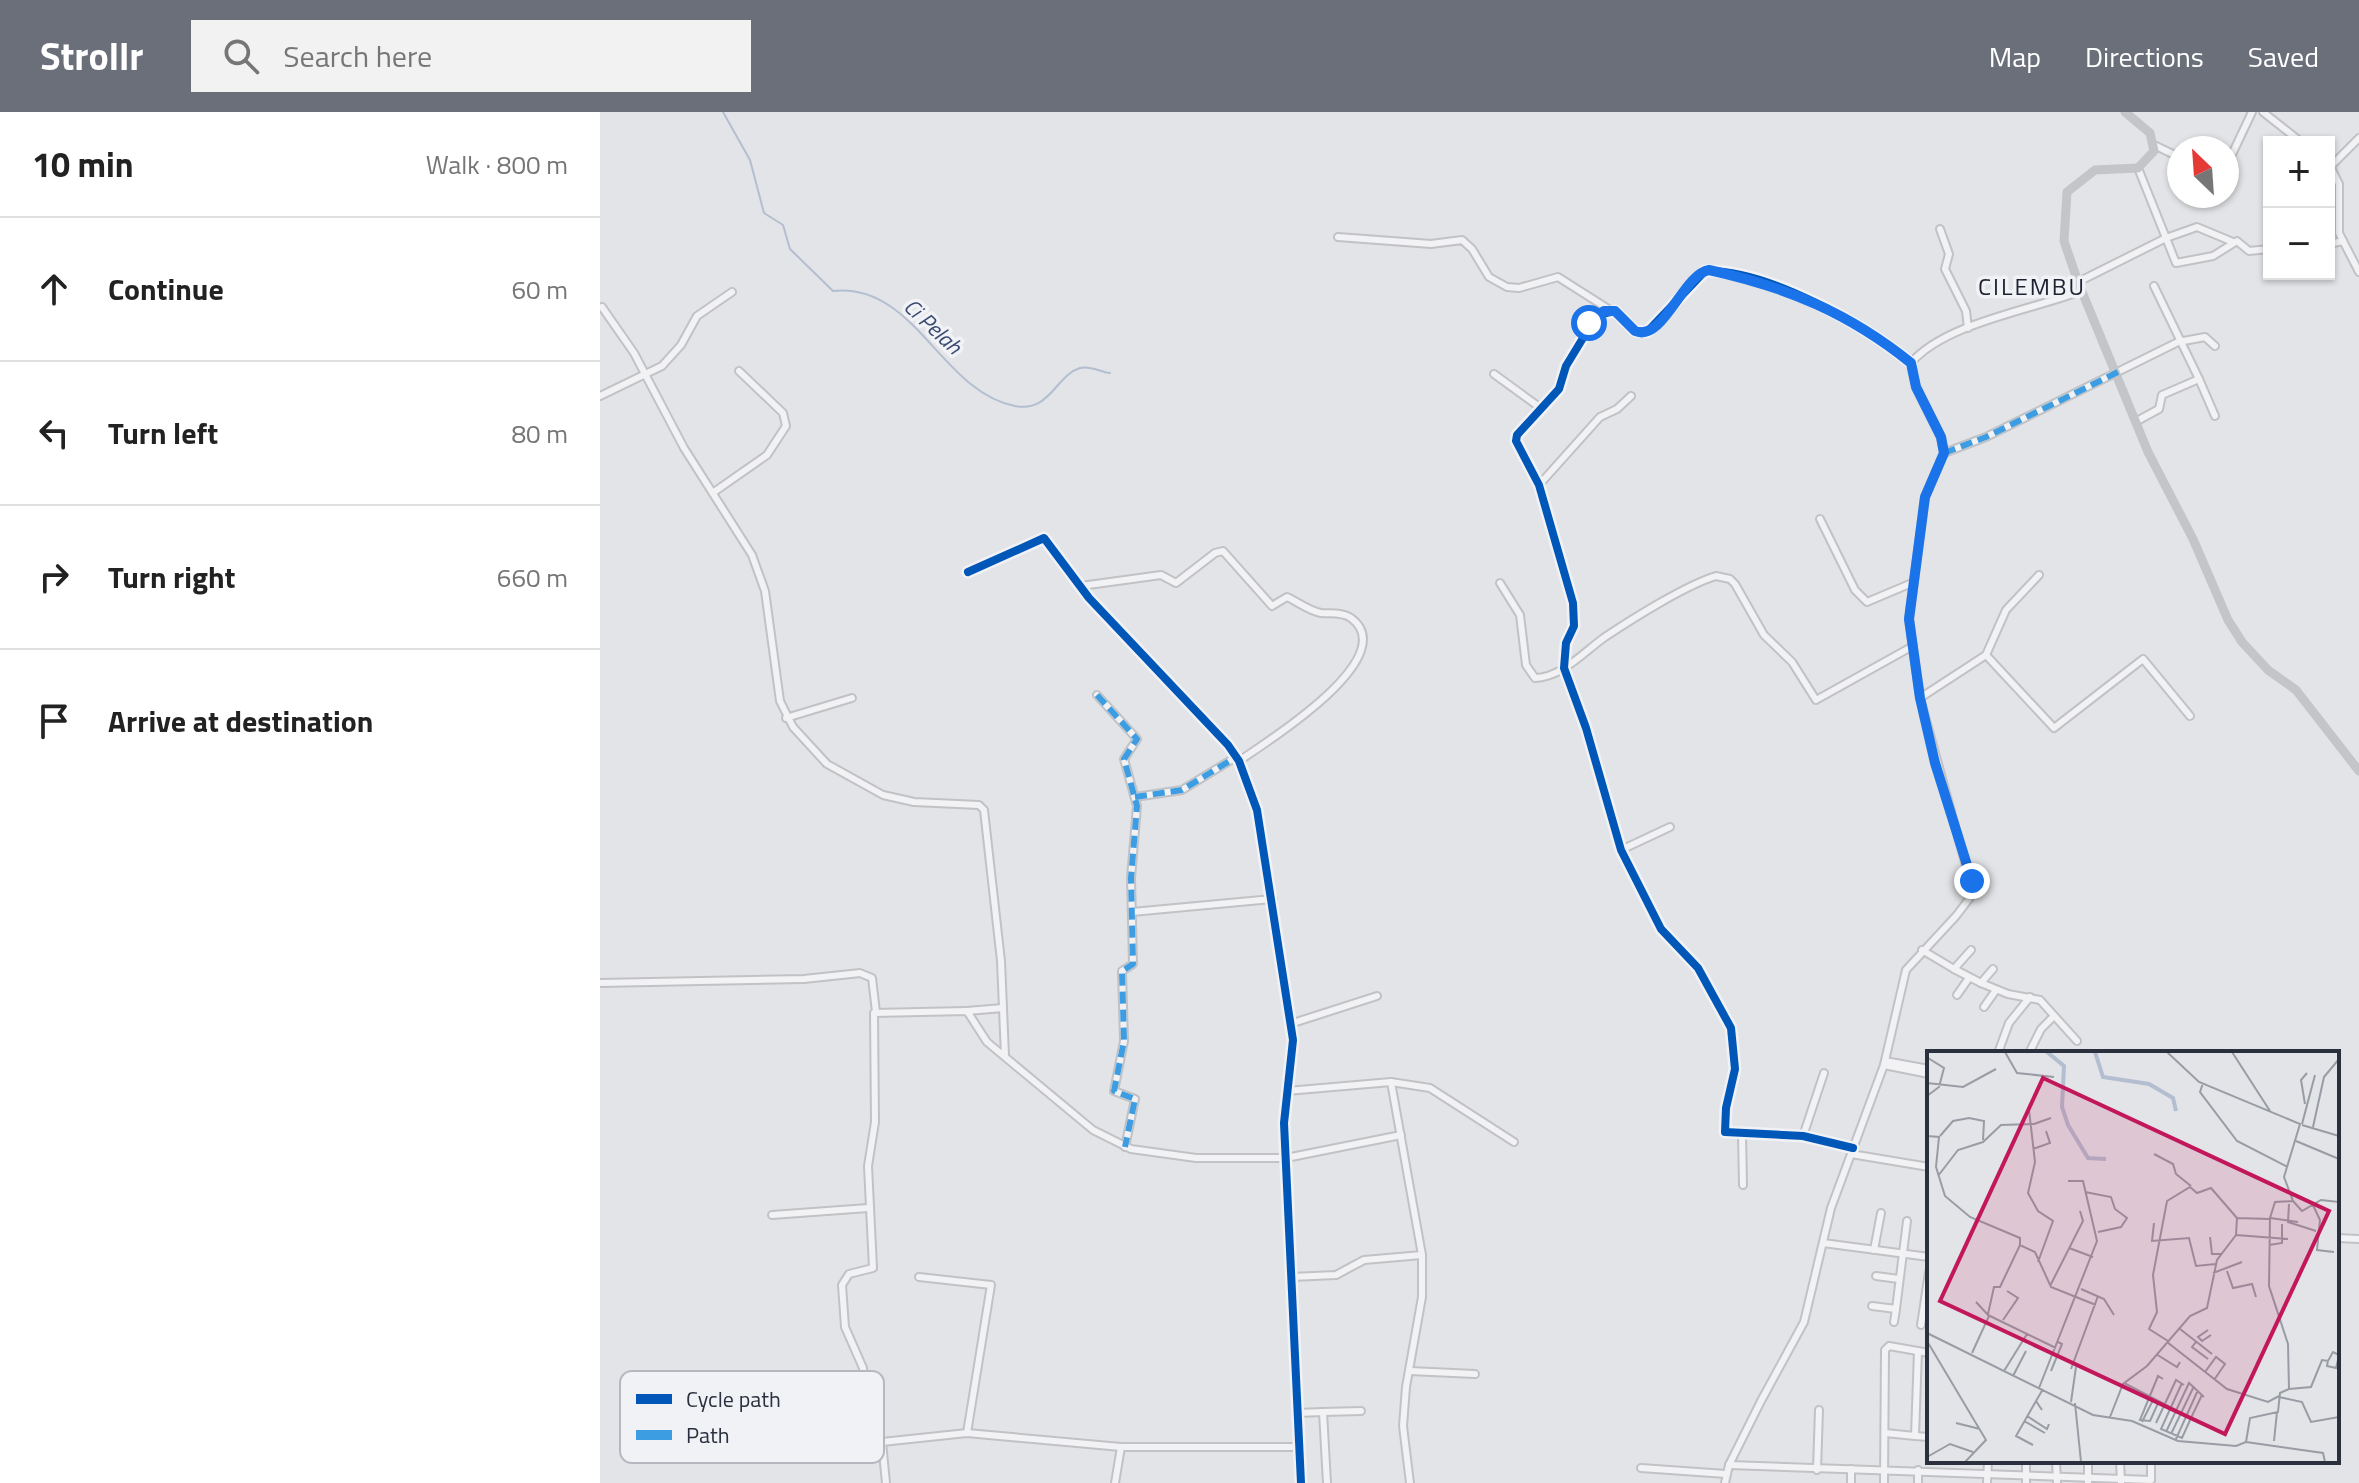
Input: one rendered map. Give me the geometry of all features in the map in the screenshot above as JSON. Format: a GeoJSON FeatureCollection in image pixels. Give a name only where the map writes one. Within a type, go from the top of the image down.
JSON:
{"type":"FeatureCollection","features":[{"type":"Feature","properties":{"kind":"street"},"geometry":{"type":"LineString","coordinates":[[2125,112],[2150,133],[2154,145],[2151,157],[2138,168],[2095,170],[2067,192],[2063,199],[2064,241],[2080,287],[2118,372],[2148,452],[2193,539],[2233,629],[2268,670],[2296,690],[2359,771]]}},
{"type":"Feature","properties":{"kind":"street"},"geometry":{"type":"LineString","coordinates":[[2239,140],[2252,112]]}},
{"type":"Feature","properties":{"kind":"street"},"geometry":{"type":"LineString","coordinates":[[2263,112],[2293,136]]}},
{"type":"Feature","properties":{"kind":"street"},"geometry":{"type":"LineString","coordinates":[[2335,160],[2359,138]]}},
{"type":"Feature","properties":{"kind":"street"},"geometry":{"type":"LineString","coordinates":[[2154,145],[2167,151]]}},
{"type":"Feature","properties":{"kind":"street"},"geometry":{"type":"LineString","coordinates":[[2138,168],[2176,263],[2213,256],[2233,242]]}},
{"type":"Feature","properties":{"kind":"street"},"geometry":{"type":"LineString","coordinates":[[2335,173],[2338,178],[2338,223],[2343,241],[2359,272]]}},
{"type":"Feature","properties":{"kind":"street"},"geometry":{"type":"LineString","coordinates":[[1911,363],[1922,351],[1968,328],[2080,287],[2166,238],[2197,227],[2233,242],[2241,242],[2249,251],[2263,250]]}},
{"type":"Feature","properties":{"kind":"street"},"geometry":{"type":"LineString","coordinates":[[1940,229],[1949,254],[1945,269],[1966,311],[1968,328]]}},
{"type":"Feature","properties":{"kind":"street"},"geometry":{"type":"LineString","coordinates":[[1338,237],[1431,244],[1462,240],[1497,283],[1519,288],[1558,277],[1621,315],[1635,331],[1647,332],[1657,325],[1698,274],[1709,270],[1792,291],[1832,311],[1911,363],[1916,387],[1941,437],[1944,453],[1925,497],[1909,612],[1920,698],[1935,763],[1972,881],[1969,899],[1910,963],[1902,982],[1884,1063],[1823,1243],[1804,1322],[1729,1465],[1725,1483]]}},
{"type":"Feature","properties":{"kind":"street"},"geometry":{"type":"LineString","coordinates":[[2335,243],[2343,241]]}},
{"type":"Feature","properties":{"kind":"street"},"geometry":{"type":"LineString","coordinates":[[2154,286],[2215,416]]}},
{"type":"Feature","properties":{"kind":"street"},"geometry":{"type":"LineString","coordinates":[[600,396],[668,361],[697,316],[732,292]]}},
{"type":"Feature","properties":{"kind":"street"},"geometry":{"type":"LineString","coordinates":[[602,307],[759,572],[780,701],[786,718],[827,764],[883,795],[983,808],[993,867],[1005,1056]]}},
{"type":"Feature","properties":{"kind":"street"},"geometry":{"type":"LineString","coordinates":[[1610,310],[1597,315],[1589,323],[1566,366],[1559,389],[1517,435],[1516,441],[1539,485],[1574,612],[1564,668],[1586,728],[1621,850],[1661,929],[1698,968],[1727,1018],[1736,1054],[1724,1129],[1729,1134],[1803,1136],[1852,1151],[1927,1167]]}},
{"type":"Feature","properties":{"kind":"street"},"geometry":{"type":"LineString","coordinates":[[1944,453],[1986,437],[2178,342],[2205,337],[2215,346]]}},
{"type":"Feature","properties":{"kind":"street"},"geometry":{"type":"LineString","coordinates":[[714,492],[767,455],[786,426],[783,413],[739,371]]}},
{"type":"Feature","properties":{"kind":"street"},"geometry":{"type":"LineString","coordinates":[[1494,374],[1542,409]]}},
{"type":"Feature","properties":{"kind":"street"},"geometry":{"type":"LineString","coordinates":[[2137,421],[2159,409],[2162,395],[2199,379]]}},
{"type":"Feature","properties":{"kind":"street"},"geometry":{"type":"LineString","coordinates":[[1539,485],[1600,417],[1617,409],[1631,396]]}},
{"type":"Feature","properties":{"kind":"street"},"geometry":{"type":"LineString","coordinates":[[1820,519],[1855,590],[1867,602],[1912,583]]}},
{"type":"Feature","properties":{"kind":"street"},"geometry":{"type":"LineString","coordinates":[[968,572],[1042,537],[1081,586],[1237,759],[1257,810],[1293,1046],[1287,1091],[1286,1158],[1301,1483]]}},
{"type":"Feature","properties":{"kind":"street"},"geometry":{"type":"LineString","coordinates":[[1081,586],[1161,575],[1176,583],[1215,553],[1223,551],[1272,606],[1287,597],[1316,612],[1353,619],[1362,632],[1363,642],[1344,680],[1287,728],[1182,790],[1135,797]]}},
{"type":"Feature","properties":{"kind":"street"},"geometry":{"type":"LineString","coordinates":[[1920,698],[1986,655],[2006,610],[2039,575]]}},
{"type":"Feature","properties":{"kind":"street"},"geometry":{"type":"LineString","coordinates":[[1500,583],[1520,615],[1531,676],[1545,678],[1564,668],[1628,623],[1716,576],[1730,579],[1735,584],[1764,635],[1792,662],[1816,700],[1913,646]]}},
{"type":"Feature","properties":{"kind":"street"},"geometry":{"type":"LineString","coordinates":[[1986,655],[2054,728],[2143,659],[2190,716]]}},
{"type":"Feature","properties":{"kind":"street"},"geometry":{"type":"LineString","coordinates":[[1097,695],[1137,739],[1124,759],[1135,797],[1133,964],[1122,971],[1124,1041],[1114,1091],[1135,1099],[1125,1147]]}},
{"type":"Feature","properties":{"kind":"street"},"geometry":{"type":"LineString","coordinates":[[786,718],[852,698]]}},
{"type":"Feature","properties":{"kind":"street"},"geometry":{"type":"LineString","coordinates":[[1621,850],[1670,827]]}},
{"type":"Feature","properties":{"kind":"street"},"geometry":{"type":"LineString","coordinates":[[1132,912],[1273,899]]}},
{"type":"Feature","properties":{"kind":"street"},"geometry":{"type":"LineString","coordinates":[[1922,950],[1996,990],[2040,1000],[2077,1041]]}},
{"type":"Feature","properties":{"kind":"street"},"geometry":{"type":"LineString","coordinates":[[1954,969],[1971,950]]}},
{"type":"Feature","properties":{"kind":"street"},"geometry":{"type":"LineString","coordinates":[[1981,983],[1993,969]]}},
{"type":"Feature","properties":{"kind":"street"},"geometry":{"type":"LineString","coordinates":[[600,983],[804,979],[860,973],[872,978],[876,1012],[873,1015],[875,1122],[868,1166],[868,1208],[873,1268],[849,1274],[842,1285],[845,1327],[863,1371]]}},
{"type":"Feature","properties":{"kind":"street"},"geometry":{"type":"LineString","coordinates":[[1957,995],[1969,978]]}},
{"type":"Feature","properties":{"kind":"street"},"geometry":{"type":"LineString","coordinates":[[1984,1007],[1996,990]]}},
{"type":"Feature","properties":{"kind":"street"},"geometry":{"type":"LineString","coordinates":[[1290,1024],[1377,996]]}},
{"type":"Feature","properties":{"kind":"street"},"geometry":{"type":"LineString","coordinates":[[1999,1051],[2009,1023],[2030,997]]}},
{"type":"Feature","properties":{"kind":"street"},"geometry":{"type":"LineString","coordinates":[[876,1012],[1003,1008]]}},
{"type":"Feature","properties":{"kind":"street"},"geometry":{"type":"LineString","coordinates":[[967,1011],[981,1036],[1093,1130],[1125,1147],[1196,1158],[1286,1158],[1401,1135]]}},
{"type":"Feature","properties":{"kind":"street"},"geometry":{"type":"LineString","coordinates":[[2030,1051],[2041,1029],[2054,1016]]}},
{"type":"Feature","properties":{"kind":"street"},"geometry":{"type":"LineString","coordinates":[[1884,1063],[1927,1072]]}},
{"type":"Feature","properties":{"kind":"street"},"geometry":{"type":"LineString","coordinates":[[1803,1136],[1824,1073]]}},
{"type":"Feature","properties":{"kind":"street"},"geometry":{"type":"LineString","coordinates":[[1287,1091],[1391,1082],[1430,1088],[1514,1142]]}},
{"type":"Feature","properties":{"kind":"street"},"geometry":{"type":"LineString","coordinates":[[1391,1082],[1422,1255],[1422,1297],[1403,1426],[1410,1483]]}},
{"type":"Feature","properties":{"kind":"street"},"geometry":{"type":"LineString","coordinates":[[1742,1134],[1743,1185]]}},
{"type":"Feature","properties":{"kind":"street"},"geometry":{"type":"LineString","coordinates":[[772,1215],[868,1208]]}},
{"type":"Feature","properties":{"kind":"street"},"geometry":{"type":"LineString","coordinates":[[1874,1250],[1881,1213]]}},
{"type":"Feature","properties":{"kind":"street"},"geometry":{"type":"LineString","coordinates":[[1894,1322],[1907,1221]]}},
{"type":"Feature","properties":{"kind":"street"},"geometry":{"type":"LineString","coordinates":[[2339,1238],[2359,1239]]}},
{"type":"Feature","properties":{"kind":"street"},"geometry":{"type":"LineString","coordinates":[[1823,1243],[1927,1257]]}},
{"type":"Feature","properties":{"kind":"street"},"geometry":{"type":"LineString","coordinates":[[1291,1277],[1336,1275],[1364,1260],[1422,1255]]}},
{"type":"Feature","properties":{"kind":"street"},"geometry":{"type":"LineString","coordinates":[[1876,1276],[1899,1279]]}},
{"type":"Feature","properties":{"kind":"street"},"geometry":{"type":"LineString","coordinates":[[919,1277],[991,1285],[967,1433]]}},
{"type":"Feature","properties":{"kind":"street"},"geometry":{"type":"LineString","coordinates":[[1921,1325],[1927,1285]]}},
{"type":"Feature","properties":{"kind":"street"},"geometry":{"type":"LineString","coordinates":[[1872,1306],[1896,1309]]}},
{"type":"Feature","properties":{"kind":"street"},"geometry":{"type":"LineString","coordinates":[[1884,1483],[1885,1350],[1889,1346],[1927,1353]]}},
{"type":"Feature","properties":{"kind":"street"},"geometry":{"type":"LineString","coordinates":[[1915,1436],[1918,1351]]}},
{"type":"Feature","properties":{"kind":"street"},"geometry":{"type":"LineString","coordinates":[[1410,1371],[1475,1374]]}},
{"type":"Feature","properties":{"kind":"street"},"geometry":{"type":"LineString","coordinates":[[1817,1470],[1819,1410]]}},
{"type":"Feature","properties":{"kind":"street"},"geometry":{"type":"LineString","coordinates":[[1297,1413],[1361,1411]]}},
{"type":"Feature","properties":{"kind":"street"},"geometry":{"type":"LineString","coordinates":[[1323,1412],[1327,1483]]}},
{"type":"Feature","properties":{"kind":"street"},"geometry":{"type":"LineString","coordinates":[[884,1442],[967,1433],[1121,1447],[1300,1447]]}},
{"type":"Feature","properties":{"kind":"street"},"geometry":{"type":"LineString","coordinates":[[1885,1433],[1927,1437]]}},
{"type":"Feature","properties":{"kind":"street"},"geometry":{"type":"LineString","coordinates":[[1115,1483],[1121,1447]]}},
{"type":"Feature","properties":{"kind":"street"},"geometry":{"type":"LineString","coordinates":[[884,1462],[886,1483]]}},
{"type":"Feature","properties":{"kind":"street"},"geometry":{"type":"LineString","coordinates":[[1987,1483],[1988,1463]]}},
{"type":"Feature","properties":{"kind":"street"},"geometry":{"type":"LineString","coordinates":[[1729,1465],[1817,1470],[1918,1470],[2026,1479],[2151,1482]]}},
{"type":"Feature","properties":{"kind":"street"},"geometry":{"type":"LineString","coordinates":[[1641,1468],[1726,1474]]}},
{"type":"Feature","properties":{"kind":"street"},"geometry":{"type":"LineString","coordinates":[[1851,1469],[1851,1483]]}},
{"type":"Feature","properties":{"kind":"street"},"geometry":{"type":"LineString","coordinates":[[1918,1470],[1918,1483]]}},
{"type":"Feature","properties":{"kind":"street"},"geometry":{"type":"LineString","coordinates":[[1949,1472],[1949,1483]]}},
{"type":"Feature","properties":{"kind":"waterway","name":"Ci Pelah"},"geometry":{"type":"LineString","coordinates":[[723,112],[750,160],[764,213],[783,225],[790,249],[833,291],[861,293],[886,303],[967,381],[989,397],[1027,407],[1045,399],[1065,378],[1080,368],[1110,373]]}},
{"type":"Feature","properties":{"kind":"marked path"},"geometry":{"type":"LineString","coordinates":[[1944,453],[1986,437],[2118,372]]}},
{"type":"Feature","properties":{"kind":"marked path"},"geometry":{"type":"LineString","coordinates":[[1097,695],[1137,739],[1124,759],[1137,806],[1131,878],[1133,964],[1122,971],[1124,1041],[1114,1091],[1135,1099],[1125,1147]]}},
{"type":"Feature","properties":{"kind":"marked path"},"geometry":{"type":"LineString","coordinates":[[1135,797],[1182,790],[1236,757]]}},
{"type":"Feature","properties":{"kind":"cycle path"},"geometry":{"type":"LineString","coordinates":[[1853,1148],[1803,1136],[1725,1132],[1726,1108],[1735,1069],[1731,1028],[1698,968],[1661,929],[1621,850],[1586,728],[1564,668],[1566,643],[1574,626],[1573,603],[1539,485],[1516,441],[1517,435],[1559,389],[1566,366],[1597,315],[1615,311],[1635,331],[1647,332],[1705,271],[1757,279],[1785,289],[1841,316],[1911,363]]}},
{"type":"Feature","properties":{"kind":"cycle path"},"geometry":{"type":"LineString","coordinates":[[968,572],[1044,538],[1089,598],[1228,745],[1239,761],[1257,810],[1293,1040],[1284,1123],[1301,1483]]}},
{"type":"Feature","properties":{"kind":"district","name":"CILEMBU"},"geometry":{"type":"Point","coordinates":[2032,287]}},
{"type":"Feature","properties":{"kind":"route"},"geometry":{"type":"LineString","coordinates":[[1589,323],[1597,315],[1610,310],[1621,315],[1635,331],[1641,334],[1647,332],[1657,325],[1698,274],[1709,270],[1792,291],[1832,311],[1911,363],[1916,387],[1941,437],[1944,453],[1938,473],[1925,497],[1909,619],[1920,698],[1935,763],[1972,881]]}}]}
